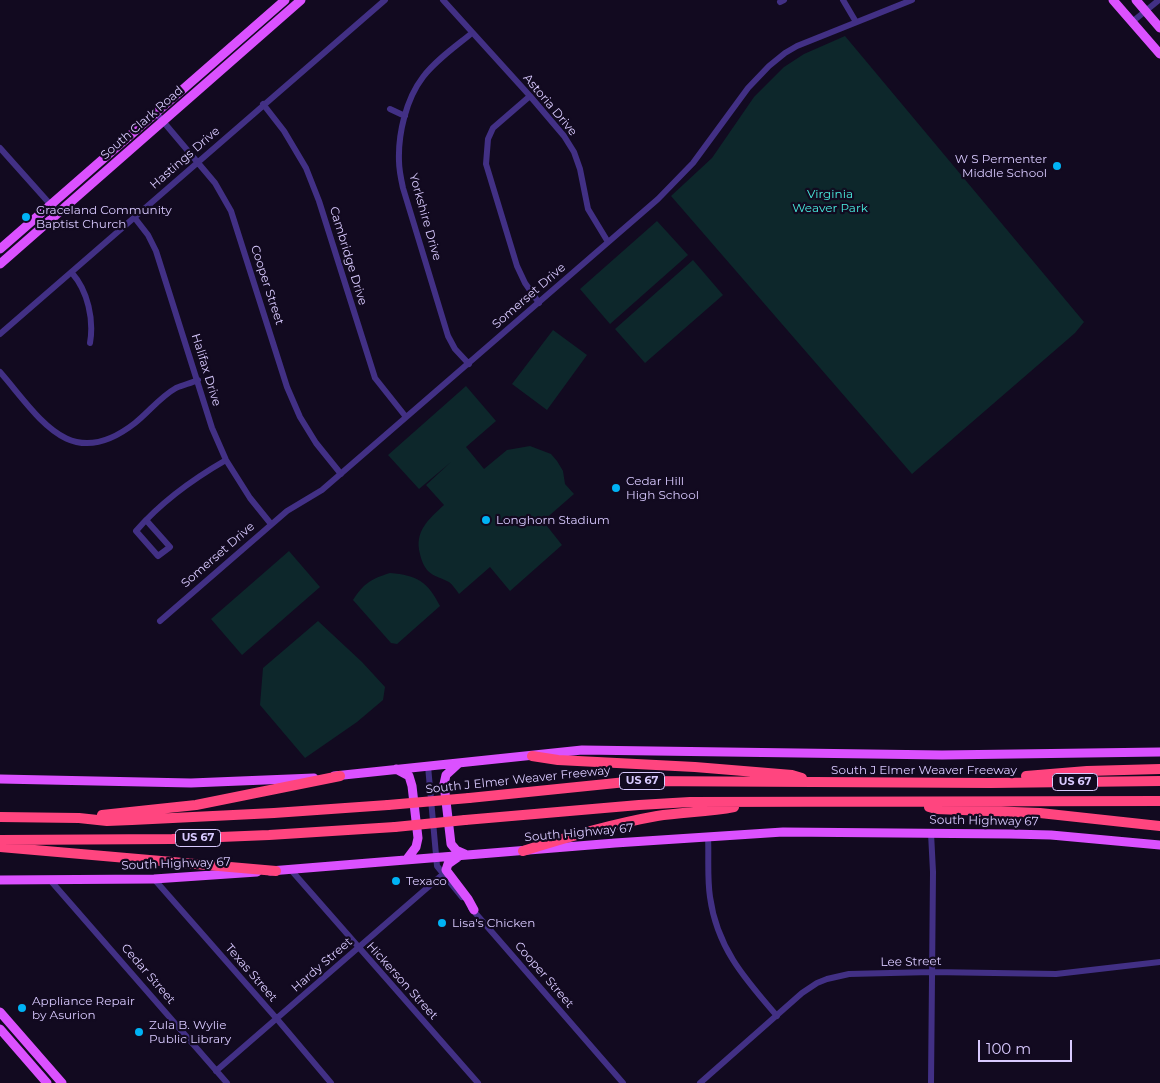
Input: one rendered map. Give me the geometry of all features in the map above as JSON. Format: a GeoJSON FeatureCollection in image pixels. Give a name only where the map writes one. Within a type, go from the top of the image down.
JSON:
{"type":"FeatureCollection","features":[{"type":"Feature","properties":{"kind":"highway"},"geometry":{"type":"LineString","coordinates":[[532,756],[558,760],[792,775],[817,782]]}},
{"type":"Feature","properties":{"kind":"highway"},"geometry":{"type":"LineString","coordinates":[[991,783],[1010,777],[1086,771],[1160,769]]}},
{"type":"Feature","properties":{"kind":"highway"},"geometry":{"type":"LineString","coordinates":[[80,818],[196,805],[340,776]]}},
{"type":"Feature","properties":{"kind":"highway","name":"South J Elmer Weaver Freeway"},"geometry":{"type":"LineString","coordinates":[[0,817],[80,818],[107,821],[188,818],[388,805],[636,781],[991,783],[1160,781]]}},
{"type":"Feature","properties":{"kind":"highway"},"geometry":{"type":"LineString","coordinates":[[523,851],[578,833],[633,821],[658,816],[727,808],[761,801]]}},
{"type":"Feature","properties":{"kind":"highway","name":"US 67"},"geometry":{"type":"LineString","coordinates":[[0,840],[135,839],[269,835],[395,827],[638,804],[761,801],[1160,802]]}},
{"type":"Feature","properties":{"kind":"highway"},"geometry":{"type":"LineString","coordinates":[[908,802],[936,809],[1040,813],[1160,826]]}},
{"type":"Feature","properties":{"kind":"highway"},"geometry":{"type":"LineString","coordinates":[[0,847],[276,871]]}},
{"type":"Feature","properties":{"kind":"main road","name":"South Clark Road"},"geometry":{"type":"LineString","coordinates":[[0,248],[285,0]]}},
{"type":"Feature","properties":{"kind":"main road","name":"South Clark Road"},"geometry":{"type":"LineString","coordinates":[[0,264],[301,0]]}},
{"type":"Feature","properties":{"kind":"main road"},"geometry":{"type":"LineString","coordinates":[[1113,0],[1160,53]]}},
{"type":"Feature","properties":{"kind":"main road"},"geometry":{"type":"LineString","coordinates":[[1136,0],[1160,28]]}},
{"type":"Feature","properties":{"kind":"main road"},"geometry":{"type":"LineString","coordinates":[[0,779],[191,783],[280,780],[340,776],[582,750],[942,756],[1160,752]]}},
{"type":"Feature","properties":{"kind":"main road"},"geometry":{"type":"LineString","coordinates":[[458,764],[446,775],[444,784],[451,844],[456,850],[466,855]]}},
{"type":"Feature","properties":{"kind":"main road"},"geometry":{"type":"LineString","coordinates":[[396,769],[408,776],[412,786],[417,843],[406,859]]}},
{"type":"Feature","properties":{"kind":"main road","name":"South Highway 67"},"geometry":{"type":"LineString","coordinates":[[0,880],[154,879],[222,876],[406,859],[783,832],[1051,835],[1160,844]]}},
{"type":"Feature","properties":{"kind":"main road"},"geometry":{"type":"LineString","coordinates":[[466,855],[452,861],[448,864],[446,870],[474,910]]}},
{"type":"Feature","properties":{"kind":"main road"},"geometry":{"type":"LineString","coordinates":[[0,1012],[62,1083]]}},
{"type":"Feature","properties":{"kind":"main road"},"geometry":{"type":"LineString","coordinates":[[0,1029],[47,1083]]}},
{"type":"Feature","properties":{"kind":"street","name":"Hastings Drive"},"geometry":{"type":"LineString","coordinates":[[0,334],[385,0]]}},
{"type":"Feature","properties":{"kind":"street","name":"Astoria Drive"},"geometry":{"type":"LineString","coordinates":[[443,0],[564,136],[574,152],[580,170],[588,210],[608,242]]}},
{"type":"Feature","properties":{"kind":"street"},"geometry":{"type":"LineString","coordinates":[[843,0],[856,22]]}},
{"type":"Feature","properties":{"kind":"street","name":"Somerset Drive"},"geometry":{"type":"LineString","coordinates":[[160,621],[287,511],[322,490],[341,474],[658,199],[693,163],[748,88],[769,66],[797,46],[912,0]]}},
{"type":"Feature","properties":{"kind":"street"},"geometry":{"type":"LineString","coordinates":[[1132,22],[1159,0]]}},
{"type":"Feature","properties":{"kind":"street","name":"Yorkshire Drive"},"geometry":{"type":"LineString","coordinates":[[469,364],[455,348],[448,336],[403,188],[399,163],[399,144],[413,95],[422,79],[432,67],[472,33]]}},
{"type":"Feature","properties":{"kind":"street"},"geometry":{"type":"LineString","coordinates":[[530,96],[493,128],[488,139],[486,164],[517,266],[538,303]]}},
{"type":"Feature","properties":{"kind":"street","name":"Cambridge Drive"},"geometry":{"type":"LineString","coordinates":[[263,104],[284,131],[306,168],[319,201],[376,378],[406,417]]}},
{"type":"Feature","properties":{"kind":"street"},"geometry":{"type":"LineString","coordinates":[[390,109],[406,116]]}},
{"type":"Feature","properties":{"kind":"street","name":"Cooper Street"},"geometry":{"type":"LineString","coordinates":[[156,113],[199,162],[215,183],[231,211],[287,387],[300,417],[316,443],[341,474]]}},
{"type":"Feature","properties":{"kind":"street"},"geometry":{"type":"LineString","coordinates":[[0,148],[58,213]]}},
{"type":"Feature","properties":{"kind":"street","name":"Halifax Drive"},"geometry":{"type":"LineString","coordinates":[[134,217],[148,235],[156,251],[212,428],[226,460],[250,498],[271,524]]}},
{"type":"Feature","properties":{"kind":"street"},"geometry":{"type":"LineString","coordinates":[[72,273],[85,292],[92,326],[90,343]]}},
{"type":"Feature","properties":{"kind":"street"},"geometry":{"type":"LineString","coordinates":[[0,372],[50,430],[67,440],[86,443],[102,442],[119,435],[164,396],[176,388],[198,380]]}},
{"type":"Feature","properties":{"kind":"street"},"geometry":{"type":"LineString","coordinates":[[146,520],[170,547],[158,556],[136,531],[146,520],[194,478],[226,460]]}},
{"type":"Feature","properties":{"kind":"street","name":"Cooper Street"},"geometry":{"type":"LineString","coordinates":[[428,766],[435,858],[442,875],[623,1083]]}},
{"type":"Feature","properties":{"kind":"street"},"geometry":{"type":"LineString","coordinates":[[931,833],[931,1083]]}},
{"type":"Feature","properties":{"kind":"street"},"geometry":{"type":"LineString","coordinates":[[708,836],[710,894],[720,936],[740,972],[777,1016]]}},
{"type":"Feature","properties":{"kind":"street","name":"Hickerson Street"},"geometry":{"type":"LineString","coordinates":[[291,870],[478,1083]]}},
{"type":"Feature","properties":{"kind":"street","name":"Hardy Street"},"geometry":{"type":"LineString","coordinates":[[216,1070],[442,875]]}},
{"type":"Feature","properties":{"kind":"street","name":"Texas Street"},"geometry":{"type":"LineString","coordinates":[[154,879],[331,1083]]}},
{"type":"Feature","properties":{"kind":"street","name":"Cedar Street"},"geometry":{"type":"LineString","coordinates":[[50,880],[227,1083]]}},
{"type":"Feature","properties":{"kind":"street","name":"Lee Street"},"geometry":{"type":"LineString","coordinates":[[700,1083],[802,993],[827,979],[850,974],[932,972],[1056,974],[1160,962]]}},
{"type":"Feature","properties":{"kind":"green space","name":"Virginia Weaver Park"},"geometry":{"type":"Polygon","coordinates":[[[845,36],[1084,322],[1075,333],[912,474],[671,196],[712,158],[754,97],[784,67],[804,54],[845,36]]]}},
{"type":"Feature","properties":{"kind":"green space"},"geometry":{"type":"Polygon","coordinates":[[[657,221],[688,255],[610,324],[580,289],[657,221]]]}},
{"type":"Feature","properties":{"kind":"green space"},"geometry":{"type":"Polygon","coordinates":[[[693,260],[723,295],[645,363],[615,329],[693,260]]]}},
{"type":"Feature","properties":{"kind":"green space"},"geometry":{"type":"Polygon","coordinates":[[[553,330],[587,355],[547,410],[512,384],[553,330]]]}},
{"type":"Feature","properties":{"kind":"green space","name":"Longhorn Stadium"},"geometry":{"type":"Polygon","coordinates":[[[466,386],[496,421],[466,447],[484,469],[507,450],[530,446],[551,454],[563,471],[565,484],[574,494],[543,521],[562,545],[510,591],[490,567],[459,594],[449,582],[428,571],[420,556],[419,539],[424,526],[444,505],[426,485],[451,462],[419,489],[388,455],[466,386]]]}},
{"type":"Feature","properties":{"kind":"green space"},"geometry":{"type":"Polygon","coordinates":[[[289,551],[320,587],[242,655],[211,619],[289,551]]]}},
{"type":"Feature","properties":{"kind":"green space"},"geometry":{"type":"Polygon","coordinates":[[[390,573],[408,576],[421,581],[431,591],[440,606],[397,644],[391,643],[353,600],[368,582],[390,573]]]}},
{"type":"Feature","properties":{"kind":"green space"},"geometry":{"type":"Polygon","coordinates":[[[318,621],[362,662],[385,687],[383,700],[357,722],[305,758],[260,705],[263,668],[318,621]]]}},
{"type":"Feature","properties":{"kind":"place","name":"W S Permenter Middle School"},"geometry":{"type":"Point","coordinates":[1057,166]}},
{"type":"Feature","properties":{"kind":"place","name":"Graceland Community Baptist Church"},"geometry":{"type":"Point","coordinates":[26,217]}},
{"type":"Feature","properties":{"kind":"place","name":"Cedar Hill High School"},"geometry":{"type":"Point","coordinates":[616,488]}},
{"type":"Feature","properties":{"kind":"place","name":"Longhorn Stadium"},"geometry":{"type":"Point","coordinates":[486,520]}},
{"type":"Feature","properties":{"kind":"place","name":"Texaco"},"geometry":{"type":"Point","coordinates":[396,881]}},
{"type":"Feature","properties":{"kind":"place","name":"Lisa's Chicken"},"geometry":{"type":"Point","coordinates":[442,923]}},
{"type":"Feature","properties":{"kind":"place","name":"Appliance Repair by Asurion"},"geometry":{"type":"Point","coordinates":[22,1008]}},
{"type":"Feature","properties":{"kind":"place","name":"Zula B. Wylie Public Library"},"geometry":{"type":"Point","coordinates":[139,1032]}}]}
